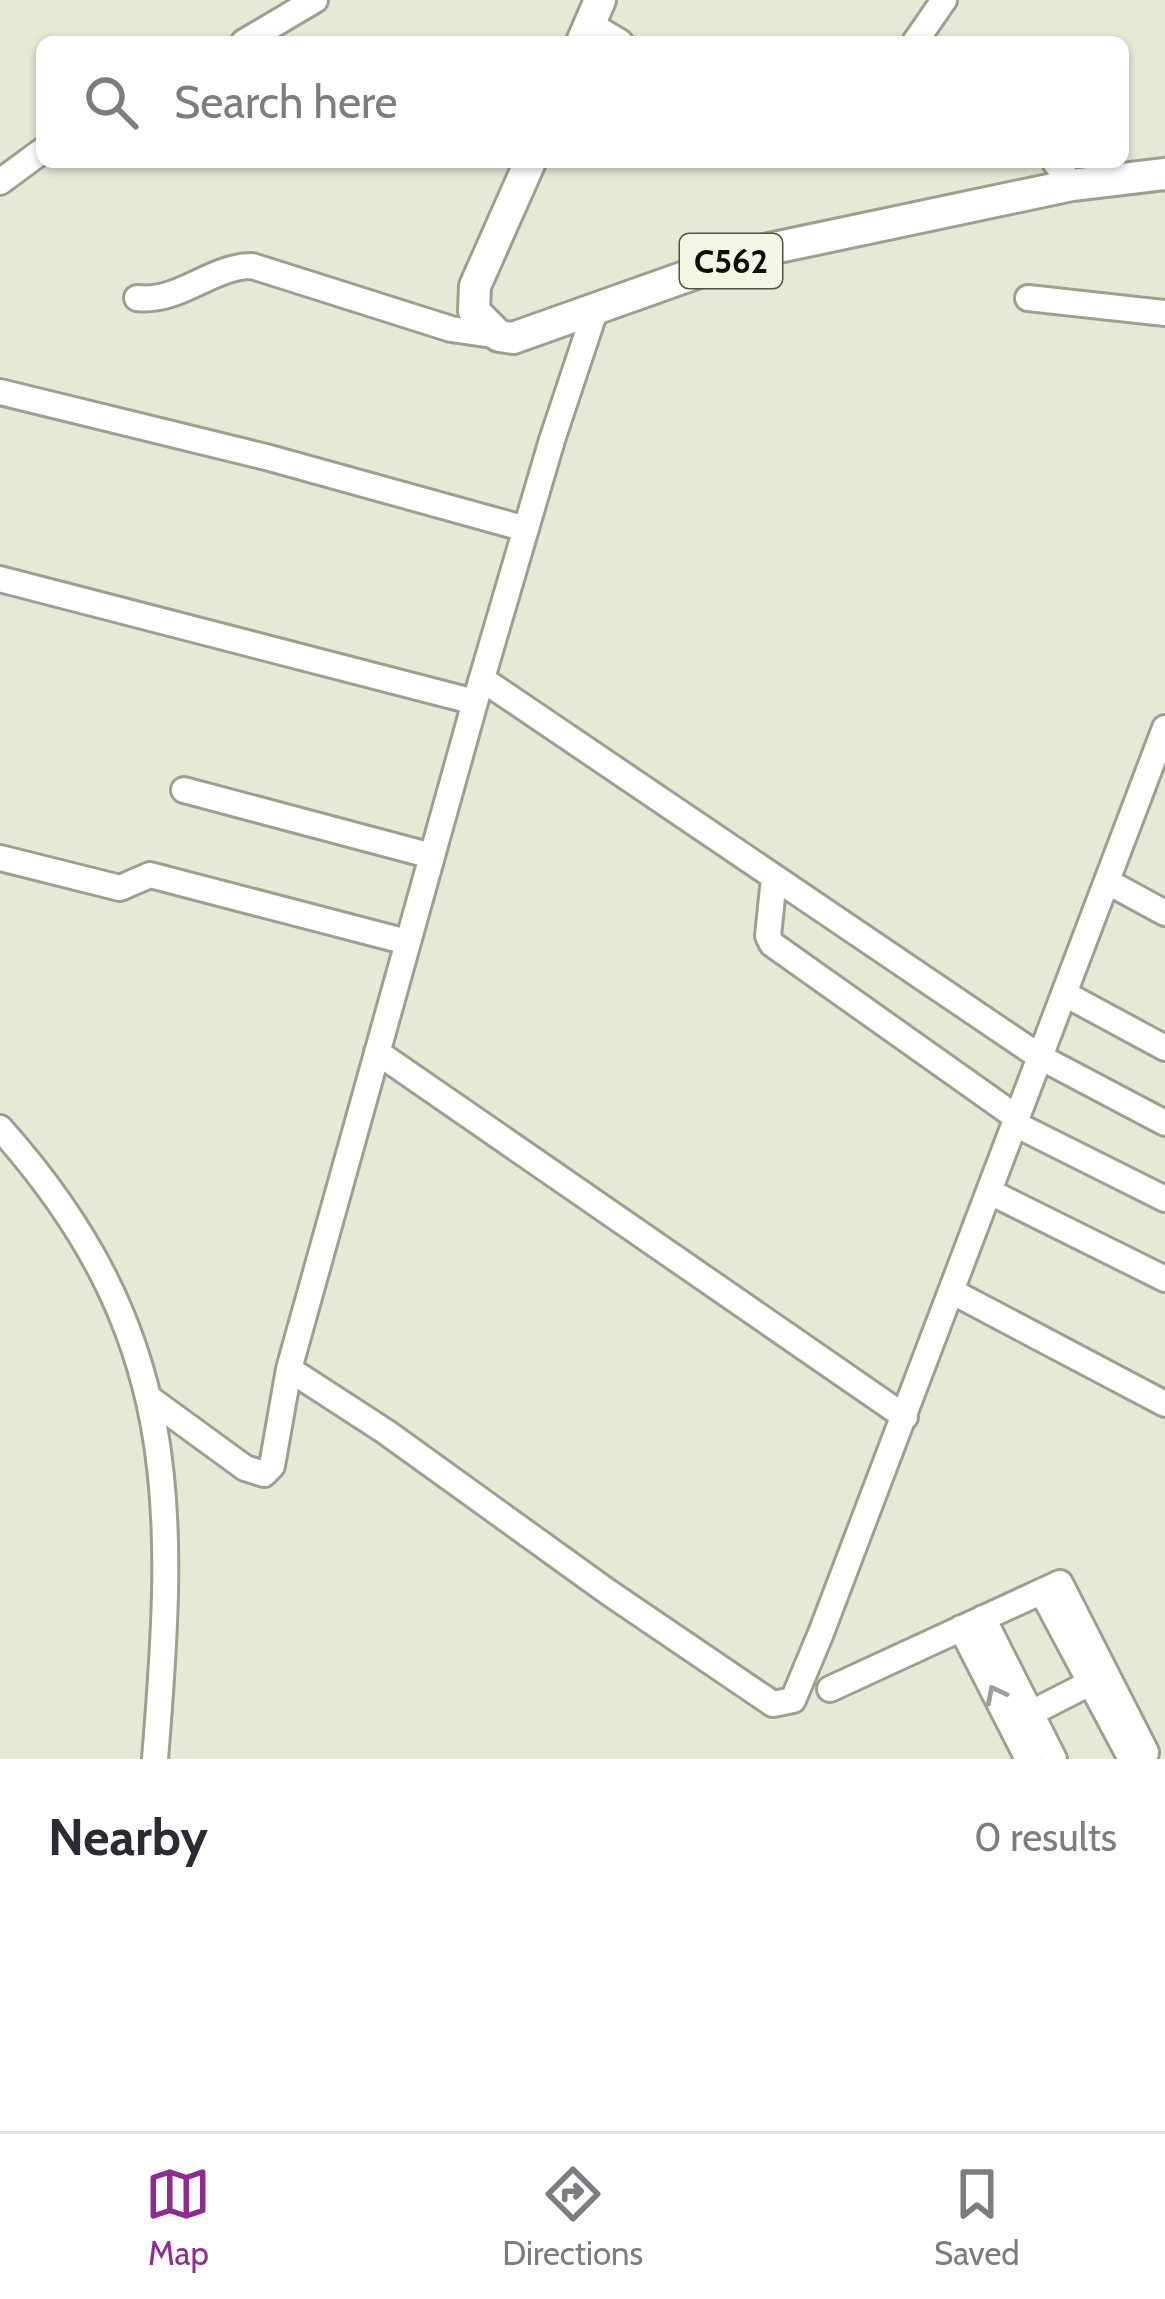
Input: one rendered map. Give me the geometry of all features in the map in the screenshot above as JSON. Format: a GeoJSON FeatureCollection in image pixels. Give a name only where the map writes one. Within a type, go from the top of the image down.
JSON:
{"type":"FeatureCollection","features":[{"type":"Feature","properties":{"kind":"main road"},"geometry":{"type":"LineString","coordinates":[[500,336],[474,311],[475,286],[527,168]]}},
{"type":"Feature","properties":{"kind":"main road","name":"C562"},"geometry":{"type":"LineString","coordinates":[[500,336],[513,338],[595,311],[755,252],[1063,174],[1165,174]]}},
{"type":"Feature","properties":{"kind":"street"},"geometry":{"type":"LineString","coordinates":[[254,36],[315,0]]}},
{"type":"Feature","properties":{"kind":"street"},"geometry":{"type":"LineString","coordinates":[[919,36],[944,0]]}},
{"type":"Feature","properties":{"kind":"street"},"geometry":{"type":"LineString","coordinates":[[0,182],[36,155]]}},
{"type":"Feature","properties":{"kind":"street"},"geometry":{"type":"LineString","coordinates":[[137,298],[156,300],[252,266],[451,329],[500,336]]}},
{"type":"Feature","properties":{"kind":"street"},"geometry":{"type":"LineString","coordinates":[[1028,298],[1165,313]]}},
{"type":"Feature","properties":{"kind":"street"},"geometry":{"type":"LineString","coordinates":[[149,1398],[245,1468],[264,1474],[272,1466],[289,1369],[407,942],[526,529],[595,311]]}},
{"type":"Feature","properties":{"kind":"street"},"geometry":{"type":"LineString","coordinates":[[0,392],[266,457],[526,529]]}},
{"type":"Feature","properties":{"kind":"street"},"geometry":{"type":"LineString","coordinates":[[0,579],[478,691],[774,878],[1040,1057],[1165,1123]]}},
{"type":"Feature","properties":{"kind":"street"},"geometry":{"type":"LineString","coordinates":[[289,1369],[773,1704],[794,1700],[1165,728]]}},
{"type":"Feature","properties":{"kind":"street"},"geometry":{"type":"LineString","coordinates":[[184,790],[432,856]]}},
{"type":"Feature","properties":{"kind":"street"},"geometry":{"type":"LineString","coordinates":[[0,858],[120,888],[150,875],[407,942]]}},
{"type":"Feature","properties":{"kind":"street"},"geometry":{"type":"LineString","coordinates":[[774,878],[768,936],[772,944],[1016,1120],[1165,1199]]}},
{"type":"Feature","properties":{"kind":"street"},"geometry":{"type":"LineString","coordinates":[[1108,881],[1165,913]]}},
{"type":"Feature","properties":{"kind":"street"},"geometry":{"type":"LineString","coordinates":[[1065,994],[1165,1048]]}},
{"type":"Feature","properties":{"kind":"street"},"geometry":{"type":"LineString","coordinates":[[377,1052],[905,1417]]}},
{"type":"Feature","properties":{"kind":"street"},"geometry":{"type":"LineString","coordinates":[[0,1129],[58,1196],[104,1272],[125,1317],[149,1398],[161,1468],[168,1564],[154,1759]]}},
{"type":"Feature","properties":{"kind":"street"},"geometry":{"type":"LineString","coordinates":[[990,1192],[1165,1279]]}},
{"type":"Feature","properties":{"kind":"street"},"geometry":{"type":"LineString","coordinates":[[952,1291],[1165,1403]]}},
{"type":"Feature","properties":{"kind":"street"},"geometry":{"type":"LineString","coordinates":[[830,1689],[1055,1584],[1064,1586],[1146,1752],[1145,1759]]}},
{"type":"Feature","properties":{"kind":"street"},"geometry":{"type":"LineString","coordinates":[[1042,1592],[1131,1759]]}},
{"type":"Feature","properties":{"kind":"street"},"geometry":{"type":"LineString","coordinates":[[972,1623],[1028,1759]]}},
{"type":"Feature","properties":{"kind":"street"},"geometry":{"type":"LineString","coordinates":[[972,1623],[1054,1759]]}},
{"type":"Feature","properties":{"kind":"street"},"geometry":{"type":"LineString","coordinates":[[1042,1707],[1090,1683]]}}]}
